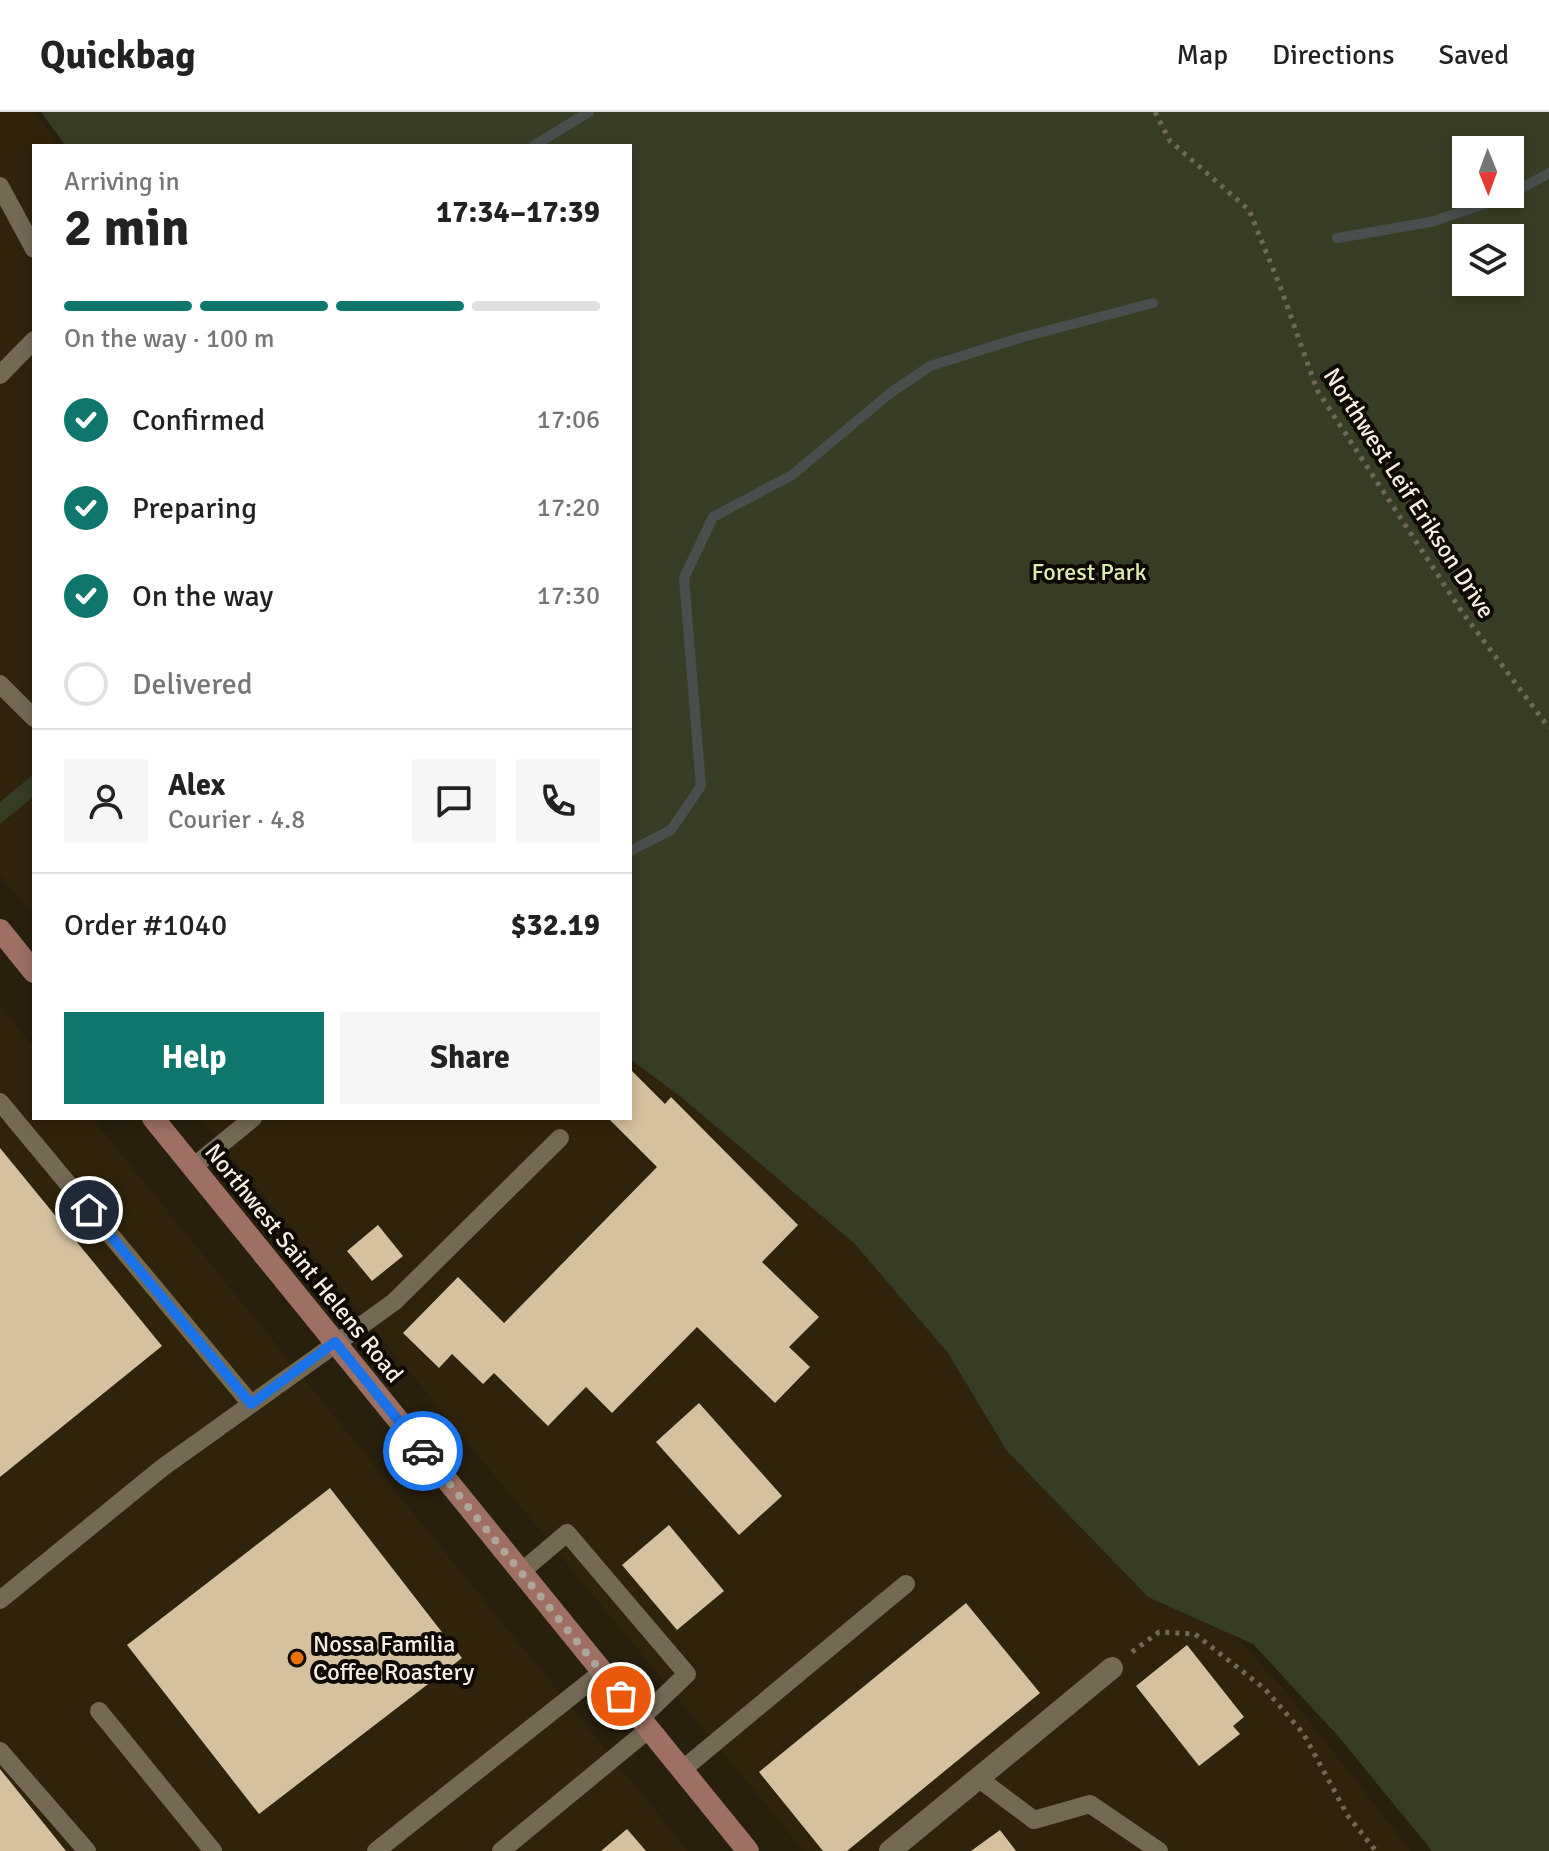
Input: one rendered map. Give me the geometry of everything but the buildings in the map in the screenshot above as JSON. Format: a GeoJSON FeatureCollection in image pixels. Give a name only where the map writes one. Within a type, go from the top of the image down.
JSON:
{"type":"FeatureCollection","features":[{"type":"Feature","properties":{"kind":"main road"},"geometry":{"type":"LineString","coordinates":[[0,930],[31,963]]}},
{"type":"Feature","properties":{"kind":"main road","name":"Northwest Saint Helens Road"},"geometry":{"type":"LineString","coordinates":[[155,1120],[748,1851]]}},
{"type":"Feature","properties":{"kind":"street"},"geometry":{"type":"LineString","coordinates":[[890,1851],[1112,1668]]}},
{"type":"Feature","properties":{"kind":"lane"},"geometry":{"type":"LineString","coordinates":[[0,186],[32,245]]}},
{"type":"Feature","properties":{"kind":"lane"},"geometry":{"type":"LineString","coordinates":[[0,375],[32,342]]}},
{"type":"Feature","properties":{"kind":"lane"},"geometry":{"type":"LineString","coordinates":[[0,684],[32,716]]}},
{"type":"Feature","properties":{"kind":"lane"},"geometry":{"type":"LineString","coordinates":[[0,1102],[251,1404]]}},
{"type":"Feature","properties":{"kind":"lane"},"geometry":{"type":"LineString","coordinates":[[193,1167],[251,1120]]}},
{"type":"Feature","properties":{"kind":"lane"},"geometry":{"type":"LineString","coordinates":[[0,1600],[162,1468],[394,1302],[560,1138]]}},
{"type":"Feature","properties":{"kind":"lane"},"geometry":{"type":"LineString","coordinates":[[501,1851],[645,1724],[687,1674],[567,1533],[521,1572]]}},
{"type":"Feature","properties":{"kind":"lane"},"geometry":{"type":"LineString","coordinates":[[682,1770],[906,1584]]}},
{"type":"Feature","properties":{"kind":"lane"},"geometry":{"type":"LineString","coordinates":[[376,1851],[602,1672]]}},
{"type":"Feature","properties":{"kind":"lane"},"geometry":{"type":"LineString","coordinates":[[99,1711],[213,1851]]}},
{"type":"Feature","properties":{"kind":"lane"},"geometry":{"type":"LineString","coordinates":[[0,1751],[87,1851]]}},
{"type":"Feature","properties":{"kind":"lane"},"geometry":{"type":"LineString","coordinates":[[978,1778],[1034,1820],[1090,1804],[1159,1851]]}},
{"type":"Feature","properties":{"kind":"path","name":"Northwest Leif Erikson Drive"},"geometry":{"type":"LineString","coordinates":[[1155,112],[1170,141],[1249,210],[1317,390],[1462,612],[1549,728]]}},
{"type":"Feature","properties":{"kind":"path"},"geometry":{"type":"LineString","coordinates":[[1112,1668],[1159,1632],[1195,1634],[1265,1689],[1303,1733],[1348,1816],[1376,1851]]}},
{"type":"Feature","properties":{"kind":"shaded area"},"geometry":{"type":"Polygon","coordinates":[[[0,112],[34,112],[58,144],[32,144],[32,914],[0,875],[0,112]]]}},
{"type":"Feature","properties":{"kind":"shaded area"},"geometry":{"type":"Polygon","coordinates":[[[0,1005],[32,1045],[32,1120],[94,1120],[688,1851],[0,1851],[0,1005]]]}},
{"type":"Feature","properties":{"kind":"shaded area"},"geometry":{"type":"Polygon","coordinates":[[[632,1049],[870,1232],[1286,1692],[1411,1851],[804,1851],[202,1120],[632,1120],[632,1049]]]}},
{"type":"Feature","properties":{"kind":"green space","name":"Forest Park"},"geometry":{"type":"Polygon","coordinates":[[[41,112],[1549,112],[1549,1851],[1432,1851],[1339,1737],[1253,1644],[1148,1597],[1007,1451],[948,1353],[855,1244],[680,1096],[632,1060],[632,144],[65,144],[41,112]]]}},
{"type":"Feature","properties":{"kind":"green space"},"geometry":{"type":"Polygon","coordinates":[[[32,776],[32,798],[0,824],[0,802],[32,776]]]}},
{"type":"Feature","properties":{"kind":"waterway"},"geometry":{"type":"LineString","coordinates":[[536,144],[589,112]]}},
{"type":"Feature","properties":{"kind":"waterway"},"geometry":{"type":"LineString","coordinates":[[1337,238],[1431,222],[1508,196],[1549,173]]}},
{"type":"Feature","properties":{"kind":"waterway"},"geometry":{"type":"LineString","coordinates":[[632,850],[671,830],[701,786],[684,578],[713,517],[792,475],[889,394],[930,366],[1023,337],[1153,303]]}},
{"type":"Feature","properties":{"kind":"way so far"},"geometry":{"type":"LineString","coordinates":[[423,1451],[621,1696]]}},
{"type":"Feature","properties":{"kind":"place","name":"Nossa Familia Coffee Roastery"},"geometry":{"type":"Point","coordinates":[297,1658]}},
{"type":"Feature","properties":{"kind":"route"},"geometry":{"type":"LineString","coordinates":[[89,1210],[251,1404],[335,1342],[423,1451]]}}]}
